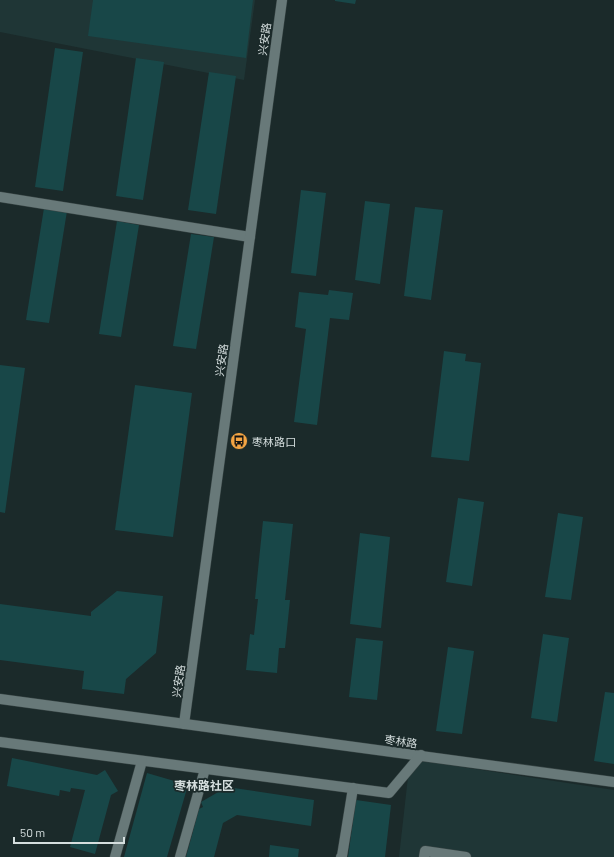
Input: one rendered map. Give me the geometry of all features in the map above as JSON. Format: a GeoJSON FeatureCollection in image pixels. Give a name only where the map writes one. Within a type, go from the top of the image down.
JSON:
{"type":"FeatureCollection","features":[{"type":"Feature","properties":{"kind":"street","name":"兴安路"},"geometry":{"type":"LineString","coordinates":[[184,724],[282,0]]}},
{"type":"Feature","properties":{"kind":"street"},"geometry":{"type":"LineString","coordinates":[[0,197],[250,237]]}},
{"type":"Feature","properties":{"kind":"street","name":"枣林路"},"geometry":{"type":"LineString","coordinates":[[0,699],[614,782]]}},
{"type":"Feature","properties":{"kind":"street"},"geometry":{"type":"LineString","coordinates":[[0,742],[389,792],[421,756]]}},
{"type":"Feature","properties":{"kind":"street"},"geometry":{"type":"LineString","coordinates":[[115,857],[142,760]]}},
{"type":"Feature","properties":{"kind":"street"},"geometry":{"type":"LineString","coordinates":[[180,857],[205,769]]}},
{"type":"Feature","properties":{"kind":"street"},"geometry":{"type":"LineString","coordinates":[[341,857],[353,788]]}},
{"type":"Feature","properties":{"kind":"street"},"geometry":{"type":"LineString","coordinates":[[424,857],[425,851],[466,857]]}},
{"type":"Feature","properties":{"kind":"shaded area"},"geometry":{"type":"Polygon","coordinates":[[[0,0],[255,0],[244,80],[0,32],[0,0]]]}},
{"type":"Feature","properties":{"kind":"shaded area"},"geometry":{"type":"Polygon","coordinates":[[[410,759],[614,790],[614,857],[399,857],[410,759]]]}},
{"type":"Feature","properties":{"kind":"building"},"geometry":{"type":"Polygon","coordinates":[[[93,0],[253,0],[246,58],[88,36],[93,0]]]}},
{"type":"Feature","properties":{"kind":"building"},"geometry":{"type":"Polygon","coordinates":[[[335,0],[356,0],[355,4],[335,0]]]}},
{"type":"Feature","properties":{"kind":"building"},"geometry":{"type":"Polygon","coordinates":[[[55,48],[83,52],[63,191],[35,187],[55,48]]]}},
{"type":"Feature","properties":{"kind":"building"},"geometry":{"type":"Polygon","coordinates":[[[136,58],[164,62],[143,200],[116,196],[136,58]]]}},
{"type":"Feature","properties":{"kind":"building"},"geometry":{"type":"Polygon","coordinates":[[[209,72],[236,76],[216,214],[188,210],[209,72]]]}},
{"type":"Feature","properties":{"kind":"building"},"geometry":{"type":"Polygon","coordinates":[[[301,190],[326,193],[316,276],[291,273],[301,190]]]}},
{"type":"Feature","properties":{"kind":"building"},"geometry":{"type":"Polygon","coordinates":[[[365,201],[390,204],[380,284],[355,280],[365,201]]]}},
{"type":"Feature","properties":{"kind":"building"},"geometry":{"type":"Polygon","coordinates":[[[415,207],[443,210],[431,300],[404,296],[415,207]]]}},
{"type":"Feature","properties":{"kind":"building"},"geometry":{"type":"Polygon","coordinates":[[[44,208],[67,211],[49,323],[26,320],[44,208]]]}},
{"type":"Feature","properties":{"kind":"building"},"geometry":{"type":"Polygon","coordinates":[[[117,221],[139,225],[121,337],[99,334],[117,221]]]}},
{"type":"Feature","properties":{"kind":"building"},"geometry":{"type":"Polygon","coordinates":[[[191,234],[214,237],[196,349],[173,346],[191,234]]]}},
{"type":"Feature","properties":{"kind":"building"},"geometry":{"type":"Polygon","coordinates":[[[329,290],[353,293],[349,320],[330,318],[317,425],[294,422],[306,329],[295,327],[299,292],[328,295],[329,290]]]}},
{"type":"Feature","properties":{"kind":"building"},"geometry":{"type":"Polygon","coordinates":[[[444,351],[466,354],[465,361],[481,363],[469,461],[431,457],[444,351]]]}},
{"type":"Feature","properties":{"kind":"building"},"geometry":{"type":"Polygon","coordinates":[[[0,365],[25,368],[5,513],[0,512],[0,365]]]}},
{"type":"Feature","properties":{"kind":"building"},"geometry":{"type":"Polygon","coordinates":[[[135,385],[192,393],[173,537],[115,530],[135,385]]]}},
{"type":"Feature","properties":{"kind":"building"},"geometry":{"type":"Polygon","coordinates":[[[458,498],[484,502],[472,586],[446,582],[458,498]]]}},
{"type":"Feature","properties":{"kind":"building"},"geometry":{"type":"Polygon","coordinates":[[[558,513],[583,517],[571,600],[545,597],[558,513]]]}},
{"type":"Feature","properties":{"kind":"building"},"geometry":{"type":"Polygon","coordinates":[[[263,521],[293,524],[285,600],[290,600],[285,648],[279,648],[277,673],[246,670],[250,634],[254,635],[258,599],[255,599],[263,521]]]}},
{"type":"Feature","properties":{"kind":"building"},"geometry":{"type":"Polygon","coordinates":[[[360,533],[390,537],[381,628],[350,624],[360,533]]]}},
{"type":"Feature","properties":{"kind":"building"},"geometry":{"type":"Polygon","coordinates":[[[117,591],[163,596],[156,653],[126,679],[124,694],[82,689],[84,671],[0,660],[0,604],[91,616],[91,612],[117,591]]]}},
{"type":"Feature","properties":{"kind":"building"},"geometry":{"type":"Polygon","coordinates":[[[543,634],[569,638],[557,722],[531,718],[543,634]]]}},
{"type":"Feature","properties":{"kind":"building"},"geometry":{"type":"Polygon","coordinates":[[[356,638],[383,641],[377,700],[349,697],[356,638]]]}},
{"type":"Feature","properties":{"kind":"building"},"geometry":{"type":"Polygon","coordinates":[[[448,647],[474,651],[462,734],[436,731],[448,647]]]}},
{"type":"Feature","properties":{"kind":"building"},"geometry":{"type":"Polygon","coordinates":[[[605,692],[614,693],[614,764],[594,761],[605,692]]]}},
{"type":"Feature","properties":{"kind":"building"},"geometry":{"type":"Polygon","coordinates":[[[12,758],[97,775],[105,770],[118,791],[111,795],[95,854],[70,847],[85,790],[71,788],[70,792],[60,790],[59,796],[7,786],[12,758]]]}},
{"type":"Feature","properties":{"kind":"building"},"geometry":{"type":"Polygon","coordinates":[[[147,773],[188,785],[167,857],[124,857],[147,773]]]}},
{"type":"Feature","properties":{"kind":"building"},"geometry":{"type":"Polygon","coordinates":[[[227,787],[229,791],[234,788],[314,800],[311,826],[237,815],[223,823],[214,857],[186,857],[199,809],[203,807],[201,802],[227,787]]]}},
{"type":"Feature","properties":{"kind":"building"},"geometry":{"type":"Polygon","coordinates":[[[356,800],[391,805],[385,857],[348,857],[356,800]]]}},
{"type":"Feature","properties":{"kind":"building"},"geometry":{"type":"Polygon","coordinates":[[[270,845],[299,849],[298,857],[269,857],[270,845]]]}},
{"type":"Feature","properties":{"kind":"place","name":"枣林路口"},"geometry":{"type":"Point","coordinates":[239,441]}},
{"type":"Feature","properties":{"kind":"district","name":"枣林路社区"},"geometry":{"type":"Point","coordinates":[204,785]}}]}
